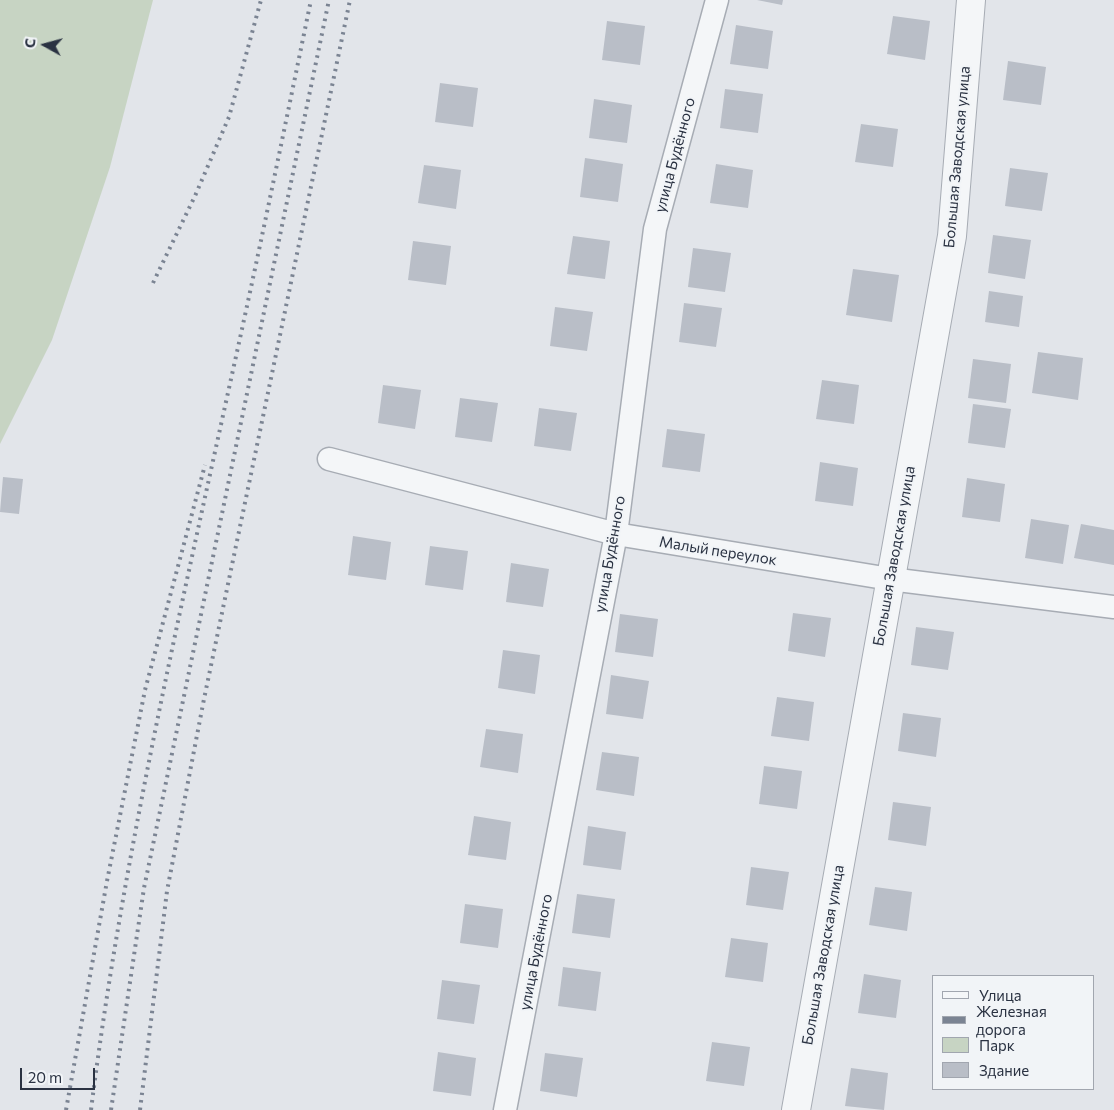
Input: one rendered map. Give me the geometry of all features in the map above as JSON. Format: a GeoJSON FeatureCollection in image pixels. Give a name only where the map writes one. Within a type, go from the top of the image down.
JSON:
{"type":"FeatureCollection","features":[{"type":"Feature","properties":{"kind":"street","name":"улица Будённого"},"geometry":{"type":"LineString","coordinates":[[505,1110],[616,534],[654,229],[717,0]]}},
{"type":"Feature","properties":{"kind":"street","name":"Большая Заводская улица"},"geometry":{"type":"LineString","coordinates":[[796,1110],[952,236],[971,0]]}},
{"type":"Feature","properties":{"kind":"street","name":"Малый переулок"},"geometry":{"type":"LineString","coordinates":[[329,459],[616,534],[890,578],[1114,607]]}},
{"type":"Feature","properties":{"kind":"green space"},"geometry":{"type":"Polygon","coordinates":[[[0,0],[153,0],[110,167],[52,340],[0,444],[0,0]]]}},
{"type":"Feature","properties":{"kind":"building"},"geometry":{"type":"Polygon","coordinates":[[[757,0],[783,0],[782,5],[757,0]]]}},
{"type":"Feature","properties":{"kind":"building"},"geometry":{"type":"Polygon","coordinates":[[[893,16],[930,21],[925,60],[887,54],[893,16]]]}},
{"type":"Feature","properties":{"kind":"building"},"geometry":{"type":"Polygon","coordinates":[[[607,21],[645,26],[640,65],[602,60],[607,21]]]}},
{"type":"Feature","properties":{"kind":"building"},"geometry":{"type":"Polygon","coordinates":[[[736,25],[773,31],[768,69],[730,64],[736,25]]]}},
{"type":"Feature","properties":{"kind":"building"},"geometry":{"type":"Polygon","coordinates":[[[1008,61],[1046,67],[1041,105],[1003,100],[1008,61]]]}},
{"type":"Feature","properties":{"kind":"building"},"geometry":{"type":"Polygon","coordinates":[[[440,83],[478,88],[473,127],[435,122],[440,83]]]}},
{"type":"Feature","properties":{"kind":"building"},"geometry":{"type":"Polygon","coordinates":[[[725,89],[763,94],[758,133],[720,128],[725,89]]]}},
{"type":"Feature","properties":{"kind":"building"},"geometry":{"type":"Polygon","coordinates":[[[594,99],[632,105],[627,143],[589,138],[594,99]]]}},
{"type":"Feature","properties":{"kind":"building"},"geometry":{"type":"Polygon","coordinates":[[[861,124],[898,129],[893,167],[855,162],[861,124]]]}},
{"type":"Feature","properties":{"kind":"building"},"geometry":{"type":"Polygon","coordinates":[[[585,158],[623,164],[618,202],[580,197],[585,158]]]}},
{"type":"Feature","properties":{"kind":"building"},"geometry":{"type":"Polygon","coordinates":[[[716,164],[753,170],[748,208],[710,203],[716,164]]]}},
{"type":"Feature","properties":{"kind":"building"},"geometry":{"type":"Polygon","coordinates":[[[424,165],[461,170],[456,209],[418,203],[424,165]]]}},
{"type":"Feature","properties":{"kind":"building"},"geometry":{"type":"Polygon","coordinates":[[[1010,168],[1048,173],[1042,211],[1005,206],[1010,168]]]}},
{"type":"Feature","properties":{"kind":"building"},"geometry":{"type":"Polygon","coordinates":[[[993,235],[1031,240],[1025,279],[988,273],[993,235]]]}},
{"type":"Feature","properties":{"kind":"building"},"geometry":{"type":"Polygon","coordinates":[[[573,236],[610,241],[605,279],[567,274],[573,236]]]}},
{"type":"Feature","properties":{"kind":"building"},"geometry":{"type":"Polygon","coordinates":[[[413,241],[451,246],[446,285],[408,280],[413,241]]]}},
{"type":"Feature","properties":{"kind":"building"},"geometry":{"type":"Polygon","coordinates":[[[693,248],[731,253],[725,292],[688,287],[693,248]]]}},
{"type":"Feature","properties":{"kind":"building"},"geometry":{"type":"Polygon","coordinates":[[[853,269],[899,275],[892,322],[846,315],[853,269]]]}},
{"type":"Feature","properties":{"kind":"building"},"geometry":{"type":"Polygon","coordinates":[[[989,291],[1023,296],[1019,327],[985,322],[989,291]]]}},
{"type":"Feature","properties":{"kind":"building"},"geometry":{"type":"Polygon","coordinates":[[[684,303],[722,308],[716,347],[679,342],[684,303]]]}},
{"type":"Feature","properties":{"kind":"building"},"geometry":{"type":"Polygon","coordinates":[[[555,307],[593,312],[587,351],[550,346],[555,307]]]}},
{"type":"Feature","properties":{"kind":"building"},"geometry":{"type":"Polygon","coordinates":[[[1038,352],[1083,358],[1078,400],[1032,393],[1038,352]]]}},
{"type":"Feature","properties":{"kind":"building"},"geometry":{"type":"Polygon","coordinates":[[[973,359],[1011,364],[1006,403],[968,398],[973,359]]]}},
{"type":"Feature","properties":{"kind":"building"},"geometry":{"type":"Polygon","coordinates":[[[822,380],[859,385],[854,424],[816,419],[822,380]]]}},
{"type":"Feature","properties":{"kind":"building"},"geometry":{"type":"Polygon","coordinates":[[[383,385],[421,390],[415,429],[378,423],[383,385]]]}},
{"type":"Feature","properties":{"kind":"building"},"geometry":{"type":"Polygon","coordinates":[[[460,398],[498,403],[492,442],[455,437],[460,398]]]}},
{"type":"Feature","properties":{"kind":"building"},"geometry":{"type":"Polygon","coordinates":[[[973,404],[1011,409],[1005,448],[968,443],[973,404]]]}},
{"type":"Feature","properties":{"kind":"building"},"geometry":{"type":"Polygon","coordinates":[[[539,408],[577,413],[571,451],[534,446],[539,408]]]}},
{"type":"Feature","properties":{"kind":"building"},"geometry":{"type":"Polygon","coordinates":[[[667,429],[705,434],[700,472],[662,467],[667,429]]]}},
{"type":"Feature","properties":{"kind":"building"},"geometry":{"type":"Polygon","coordinates":[[[820,462],[858,468],[853,506],[815,501],[820,462]]]}},
{"type":"Feature","properties":{"kind":"building"},"geometry":{"type":"Polygon","coordinates":[[[3,477],[23,479],[19,514],[0,512],[3,477]]]}},
{"type":"Feature","properties":{"kind":"building"},"geometry":{"type":"Polygon","coordinates":[[[967,478],[1005,484],[1000,522],[962,517],[967,478]]]}},
{"type":"Feature","properties":{"kind":"building"},"geometry":{"type":"Polygon","coordinates":[[[1031,519],[1069,525],[1063,564],[1025,558],[1031,519]]]}},
{"type":"Feature","properties":{"kind":"building"},"geometry":{"type":"Polygon","coordinates":[[[1081,524],[1114,530],[1114,565],[1074,558],[1081,524]]]}},
{"type":"Feature","properties":{"kind":"building"},"geometry":{"type":"Polygon","coordinates":[[[353,536],[391,542],[386,580],[348,575],[353,536]]]}},
{"type":"Feature","properties":{"kind":"building"},"geometry":{"type":"Polygon","coordinates":[[[430,546],[468,551],[463,590],[425,585],[430,546]]]}},
{"type":"Feature","properties":{"kind":"building"},"geometry":{"type":"Polygon","coordinates":[[[511,563],[549,569],[543,607],[506,602],[511,563]]]}},
{"type":"Feature","properties":{"kind":"building"},"geometry":{"type":"Polygon","coordinates":[[[793,613],[831,618],[825,657],[788,651],[793,613]]]}},
{"type":"Feature","properties":{"kind":"building"},"geometry":{"type":"Polygon","coordinates":[[[620,614],[658,619],[653,657],[615,652],[620,614]]]}},
{"type":"Feature","properties":{"kind":"building"},"geometry":{"type":"Polygon","coordinates":[[[916,627],[954,632],[948,670],[911,665],[916,627]]]}},
{"type":"Feature","properties":{"kind":"building"},"geometry":{"type":"Polygon","coordinates":[[[503,650],[540,655],[535,694],[498,688],[503,650]]]}},
{"type":"Feature","properties":{"kind":"building"},"geometry":{"type":"Polygon","coordinates":[[[611,675],[649,681],[643,719],[606,714],[611,675]]]}},
{"type":"Feature","properties":{"kind":"building"},"geometry":{"type":"Polygon","coordinates":[[[777,697],[814,702],[809,741],[771,736],[777,697]]]}},
{"type":"Feature","properties":{"kind":"building"},"geometry":{"type":"Polygon","coordinates":[[[903,713],[941,718],[936,757],[898,751],[903,713]]]}},
{"type":"Feature","properties":{"kind":"building"},"geometry":{"type":"Polygon","coordinates":[[[486,729],[523,734],[518,773],[480,767],[486,729]]]}},
{"type":"Feature","properties":{"kind":"building"},"geometry":{"type":"Polygon","coordinates":[[[602,752],[639,757],[634,796],[596,790],[602,752]]]}},
{"type":"Feature","properties":{"kind":"building"},"geometry":{"type":"Polygon","coordinates":[[[764,766],[802,771],[797,809],[759,804],[764,766]]]}},
{"type":"Feature","properties":{"kind":"building"},"geometry":{"type":"Polygon","coordinates":[[[893,802],[931,807],[926,846],[888,840],[893,802]]]}},
{"type":"Feature","properties":{"kind":"building"},"geometry":{"type":"Polygon","coordinates":[[[474,816],[511,822],[506,860],[468,855],[474,816]]]}},
{"type":"Feature","properties":{"kind":"building"},"geometry":{"type":"Polygon","coordinates":[[[588,826],[626,832],[621,870],[583,865],[588,826]]]}},
{"type":"Feature","properties":{"kind":"building"},"geometry":{"type":"Polygon","coordinates":[[[751,867],[789,872],[783,910],[746,905],[751,867]]]}},
{"type":"Feature","properties":{"kind":"building"},"geometry":{"type":"Polygon","coordinates":[[[875,887],[912,892],[907,931],[869,925],[875,887]]]}},
{"type":"Feature","properties":{"kind":"building"},"geometry":{"type":"Polygon","coordinates":[[[577,894],[615,899],[610,938],[572,933],[577,894]]]}},
{"type":"Feature","properties":{"kind":"building"},"geometry":{"type":"Polygon","coordinates":[[[465,904],[503,909],[498,948],[460,943],[465,904]]]}},
{"type":"Feature","properties":{"kind":"building"},"geometry":{"type":"Polygon","coordinates":[[[731,938],[768,943],[763,982],[725,977],[731,938]]]}},
{"type":"Feature","properties":{"kind":"building"},"geometry":{"type":"Polygon","coordinates":[[[563,967],[601,972],[596,1011],[558,1006],[563,967]]]}},
{"type":"Feature","properties":{"kind":"building"},"geometry":{"type":"Polygon","coordinates":[[[864,974],[901,980],[896,1018],[858,1013],[864,974]]]}},
{"type":"Feature","properties":{"kind":"building"},"geometry":{"type":"Polygon","coordinates":[[[442,980],[480,985],[474,1024],[437,1019],[442,980]]]}},
{"type":"Feature","properties":{"kind":"building"},"geometry":{"type":"Polygon","coordinates":[[[712,1042],[750,1047],[744,1086],[706,1081],[712,1042]]]}},
{"type":"Feature","properties":{"kind":"building"},"geometry":{"type":"Polygon","coordinates":[[[438,1052],[476,1058],[471,1096],[433,1091],[438,1052]]]}},
{"type":"Feature","properties":{"kind":"building"},"geometry":{"type":"Polygon","coordinates":[[[545,1053],[583,1058],[577,1097],[540,1091],[545,1053]]]}},
{"type":"Feature","properties":{"kind":"building"},"geometry":{"type":"Polygon","coordinates":[[[851,1068],[888,1073],[884,1110],[845,1106],[851,1068]]]}},
{"type":"Feature","properties":{"kind":"railway"},"geometry":{"type":"LineString","coordinates":[[153,283],[195,196],[229,117],[261,0]]}},
{"type":"Feature","properties":{"kind":"railway"},"geometry":{"type":"LineString","coordinates":[[91,1110],[118,926],[153,743],[311,0]]}},
{"type":"Feature","properties":{"kind":"railway"},"geometry":{"type":"LineString","coordinates":[[111,1110],[144,888],[329,0]]}},
{"type":"Feature","properties":{"kind":"railway"},"geometry":{"type":"LineString","coordinates":[[140,1110],[167,891],[204,699],[350,0]]}},
{"type":"Feature","properties":{"kind":"railway"},"geometry":{"type":"LineString","coordinates":[[66,1110],[107,881],[145,690],[205,465]]}}]}
